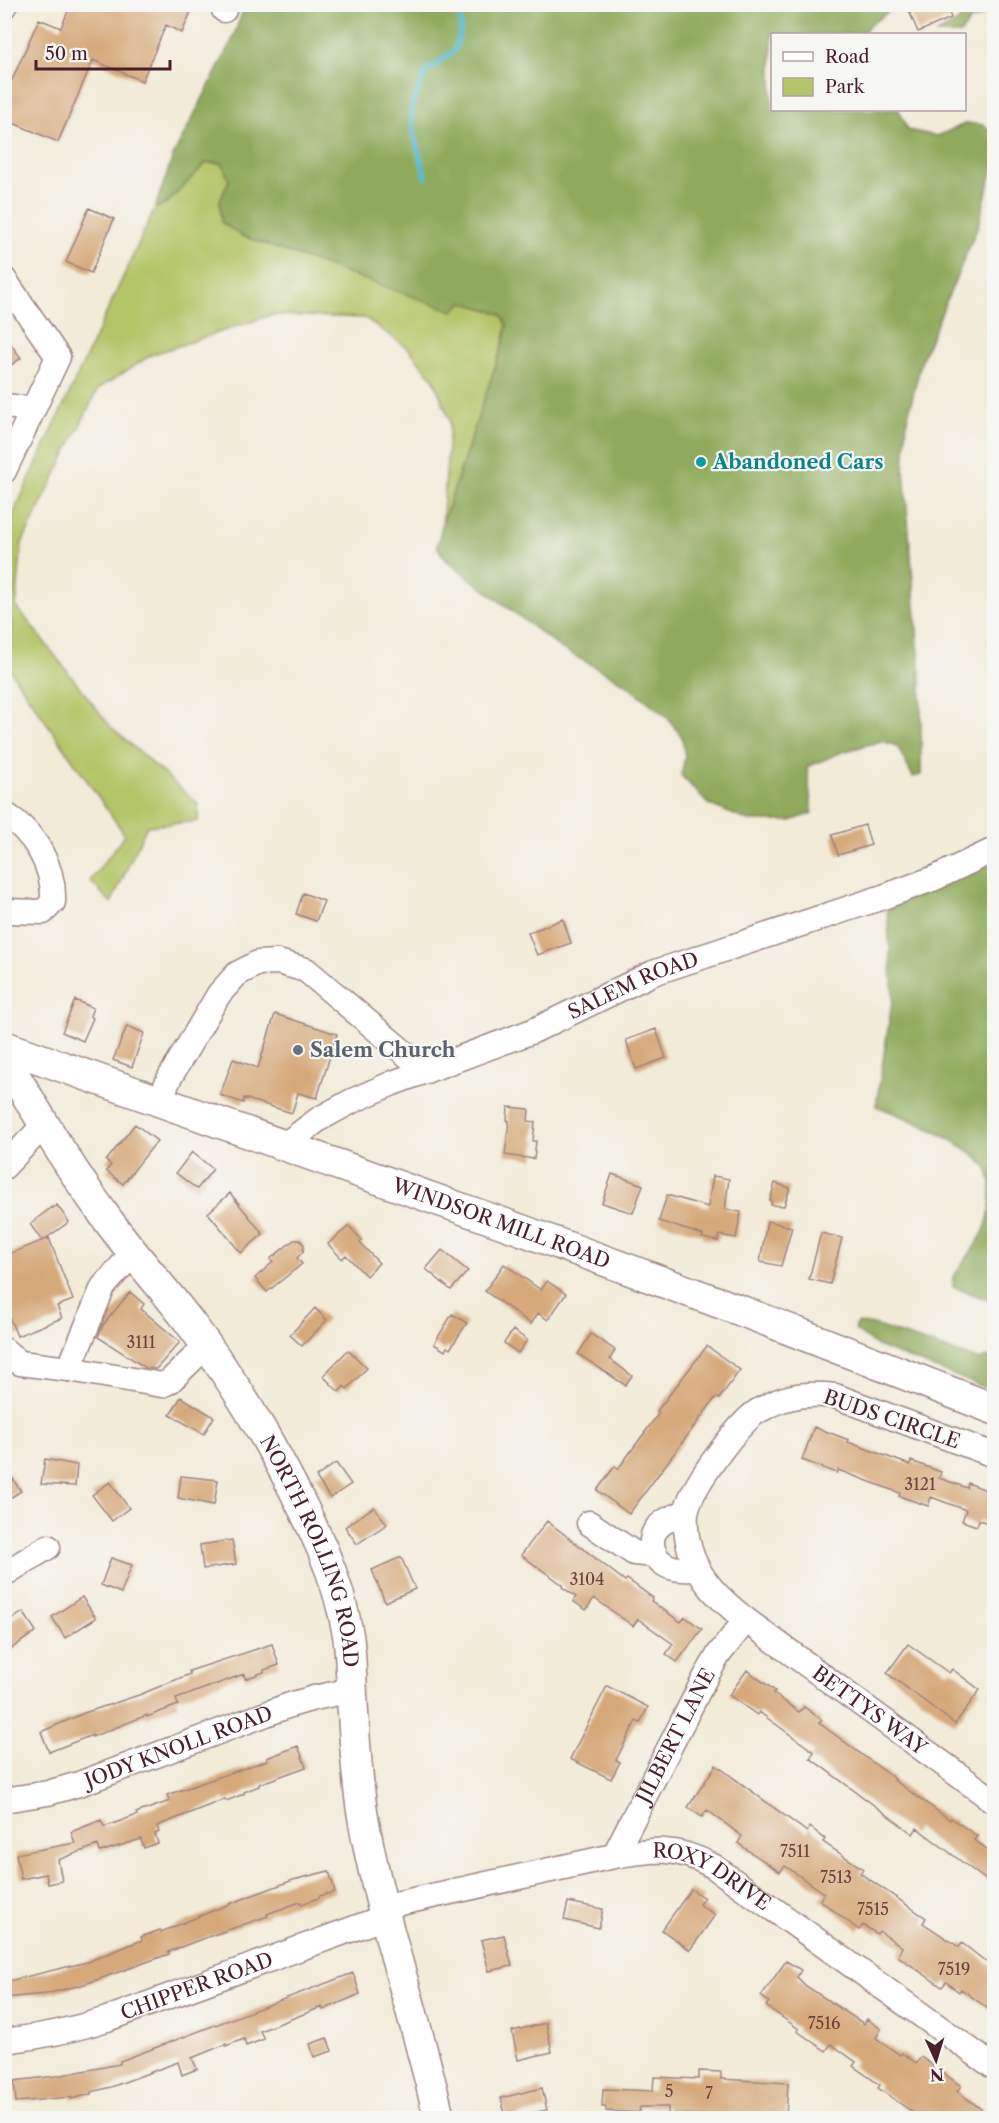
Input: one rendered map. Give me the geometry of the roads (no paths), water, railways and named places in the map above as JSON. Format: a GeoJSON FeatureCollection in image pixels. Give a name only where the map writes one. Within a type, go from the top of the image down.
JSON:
{"type":"FeatureCollection","features":[{"type":"Feature","properties":{"kind":"main road","name":"WINDSOR MILL ROAD"},"geometry":{"type":"LineString","coordinates":[[4,1046],[505,1224],[739,1310],[994,1409]]}},
{"type":"Feature","properties":{"kind":"main road","name":"NORTH ROLLING ROAD"},"geometry":{"type":"LineString","coordinates":[[4,1058],[44,1125],[102,1213],[207,1346],[262,1433],[295,1492],[323,1552],[343,1609],[348,1637],[355,1751],[363,1811],[384,1912],[439,2118]]}},
{"type":"Feature","properties":{"kind":"street"},"geometry":{"type":"LineString","coordinates":[[4,279],[58,357],[4,471]]}},
{"type":"Feature","properties":{"kind":"street"},"geometry":{"type":"LineString","coordinates":[[4,406],[33,409]]}},
{"type":"Feature","properties":{"kind":"street"},"geometry":{"type":"LineString","coordinates":[[4,814],[17,821],[38,846],[54,889],[53,902],[43,912],[4,911]]}},
{"type":"Feature","properties":{"kind":"street","name":"SALEM ROAD"},"geometry":{"type":"LineString","coordinates":[[283,1146],[319,1119],[352,1101],[533,1031],[653,973],[883,897],[935,878],[994,850]]}},
{"type":"Feature","properties":{"kind":"street"},"geometry":{"type":"LineString","coordinates":[[159,1101],[170,1077],[219,994],[237,974],[258,963],[278,962],[306,970],[426,1071]]}},
{"type":"Feature","properties":{"kind":"street"},"geometry":{"type":"LineString","coordinates":[[4,1167],[44,1125]]}},
{"type":"Feature","properties":{"kind":"street"},"geometry":{"type":"LineString","coordinates":[[69,1369],[103,1287],[134,1252]]}},
{"type":"Feature","properties":{"kind":"street"},"geometry":{"type":"LineString","coordinates":[[4,1350],[20,1363],[162,1385],[170,1381],[207,1346]]}},
{"type":"Feature","properties":{"kind":"street","name":"BUDS CIRCLE"},"geometry":{"type":"LineString","coordinates":[[746,1620],[708,1586],[697,1569],[690,1551],[686,1512],[701,1479],[750,1416],[770,1404],[801,1395],[812,1393],[835,1396],[994,1455]]}},
{"type":"Feature","properties":{"kind":"street"},"geometry":{"type":"LineString","coordinates":[[686,1512],[665,1521],[656,1530],[652,1542],[654,1555],[663,1564],[674,1568],[697,1569]]}},
{"type":"Feature","properties":{"kind":"street"},"geometry":{"type":"LineString","coordinates":[[589,1523],[634,1553],[654,1555]]}},
{"type":"Feature","properties":{"kind":"street"},"geometry":{"type":"LineString","coordinates":[[4,1574],[48,1547]]}},
{"type":"Feature","properties":{"kind":"street","name":"BETTYS WAY"},"geometry":{"type":"LineString","coordinates":[[746,1620],[994,1801]]}},
{"type":"Feature","properties":{"kind":"street","name":"JILBERT LANE"},"geometry":{"type":"LineString","coordinates":[[614,1856],[705,1678],[719,1654],[746,1620]]}},
{"type":"Feature","properties":{"kind":"street","name":"JODY KNOLL ROAD"},"geometry":{"type":"LineString","coordinates":[[4,1800],[48,1793],[79,1784],[290,1705],[352,1690]]}},
{"type":"Feature","properties":{"kind":"street","name":"ROXY DRIVE"},"geometry":{"type":"LineString","coordinates":[[384,1912],[614,1856],[644,1851],[668,1851],[692,1855],[713,1866],[994,2067]]}},
{"type":"Feature","properties":{"kind":"street","name":"CHIPPER ROAD"},"geometry":{"type":"LineString","coordinates":[[4,2040],[40,2037],[85,2026],[384,1912]]}},
{"type":"Feature","properties":{"kind":"waterway"},"geometry":{"type":"LineString","coordinates":[[426,178],[414,135],[411,107],[426,72],[455,50],[461,29],[459,4]]}},
{"type":"Feature","properties":{"kind":"place","name":"Abandoned Cars"},"geometry":{"type":"Point","coordinates":[701,462]}},
{"type":"Feature","properties":{"kind":"place","name":"Salem Church"},"geometry":{"type":"Point","coordinates":[298,1050]}}]}
